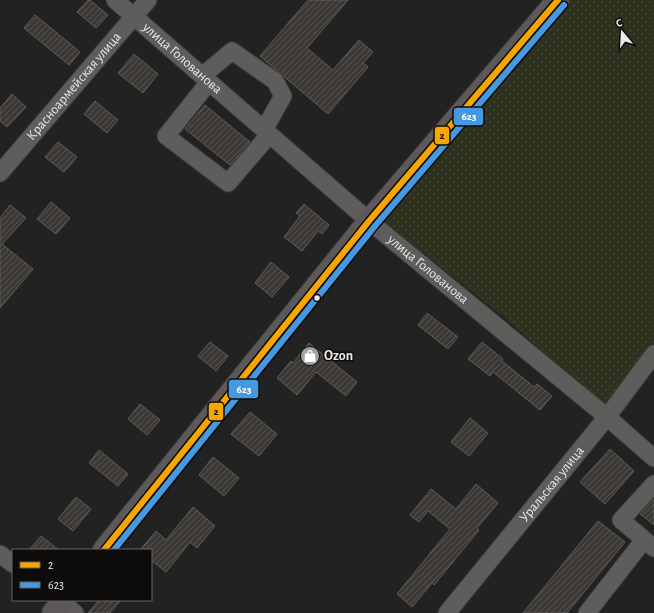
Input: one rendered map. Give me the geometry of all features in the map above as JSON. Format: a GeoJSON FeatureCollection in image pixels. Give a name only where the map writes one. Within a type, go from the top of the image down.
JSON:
{"type":"FeatureCollection","features":[{"type":"Feature","properties":{"kind":"main road"},"geometry":{"type":"LineString","coordinates":[[105,549],[369,221],[558,0]]}},
{"type":"Feature","properties":{"kind":"street","name":"улица Голованова"},"geometry":{"type":"LineString","coordinates":[[115,0],[369,221],[607,417],[654,458]]}},
{"type":"Feature","properties":{"kind":"street","name":"Красноармейская улица"},"geometry":{"type":"LineString","coordinates":[[0,173],[148,0]]}},
{"type":"Feature","properties":{"kind":"street"},"geometry":{"type":"LineString","coordinates":[[232,52],[275,81],[282,96],[266,132],[228,183],[166,136],[206,79],[232,52]]}},
{"type":"Feature","properties":{"kind":"street","name":"Уральская улица"},"geometry":{"type":"LineString","coordinates":[[447,613],[607,417],[654,354]]}},
{"type":"Feature","properties":{"kind":"street"},"geometry":{"type":"LineString","coordinates":[[586,613],[649,544],[621,520],[654,484]]}},
{"type":"Feature","properties":{"kind":"street"},"geometry":{"type":"LineString","coordinates":[[0,554],[12,563]]}},
{"type":"Feature","properties":{"kind":"green space"},"geometry":{"type":"Polygon","coordinates":[[[569,0],[654,0],[654,345],[607,408],[505,318],[383,221],[569,0]]]}},
{"type":"Feature","properties":{"kind":"building"},"geometry":{"type":"Polygon","coordinates":[[[88,0],[108,15],[96,28],[77,12],[88,0]]]}},
{"type":"Feature","properties":{"kind":"building"},"geometry":{"type":"Polygon","coordinates":[[[308,0],[348,0],[307,48],[333,70],[359,40],[373,52],[363,63],[368,67],[328,114],[260,56],[308,0]]]}},
{"type":"Feature","properties":{"kind":"building"},"geometry":{"type":"Polygon","coordinates":[[[35,15],[80,52],[69,65],[24,28],[35,15]]]}},
{"type":"Feature","properties":{"kind":"building"},"geometry":{"type":"Polygon","coordinates":[[[134,54],[158,74],[143,93],[118,73],[134,54]]]}},
{"type":"Feature","properties":{"kind":"building"},"geometry":{"type":"Polygon","coordinates":[[[12,94],[26,107],[7,127],[0,121],[0,108],[12,94]]]}},
{"type":"Feature","properties":{"kind":"building"},"geometry":{"type":"Polygon","coordinates":[[[95,101],[118,120],[107,133],[84,114],[95,101]]]}},
{"type":"Feature","properties":{"kind":"building"},"geometry":{"type":"Polygon","coordinates":[[[205,105],[250,142],[230,165],[185,129],[205,105]]]}},
{"type":"Feature","properties":{"kind":"building"},"geometry":{"type":"Polygon","coordinates":[[[58,142],[77,157],[64,172],[45,157],[58,142]]]}},
{"type":"Feature","properties":{"kind":"building"},"geometry":{"type":"Polygon","coordinates":[[[51,202],[70,218],[56,234],[37,219],[51,202]]]}},
{"type":"Feature","properties":{"kind":"building"},"geometry":{"type":"Polygon","coordinates":[[[304,204],[329,225],[322,234],[318,231],[302,251],[284,237],[300,216],[296,213],[304,204]]]}},
{"type":"Feature","properties":{"kind":"building"},"geometry":{"type":"Polygon","coordinates":[[[10,205],[26,218],[2,244],[33,269],[0,308],[0,218],[10,205]]]}},
{"type":"Feature","properties":{"kind":"building"},"geometry":{"type":"Polygon","coordinates":[[[271,262],[289,277],[272,297],[255,283],[271,262]]]}},
{"type":"Feature","properties":{"kind":"building"},"geometry":{"type":"Polygon","coordinates":[[[427,313],[458,337],[448,349],[418,325],[427,313]]]}},
{"type":"Feature","properties":{"kind":"building"},"geometry":{"type":"Polygon","coordinates":[[[210,342],[228,356],[216,371],[198,356],[210,342]]]}},
{"type":"Feature","properties":{"kind":"building"},"geometry":{"type":"Polygon","coordinates":[[[482,342],[503,359],[502,361],[534,387],[537,384],[552,396],[540,410],[493,372],[490,376],[468,359],[482,342]]]}},
{"type":"Feature","properties":{"kind":"building"},"geometry":{"type":"Polygon","coordinates":[[[309,343],[357,382],[346,396],[316,372],[297,395],[277,378],[291,361],[293,363],[309,343]]]}},
{"type":"Feature","properties":{"kind":"building"},"geometry":{"type":"Polygon","coordinates":[[[140,404],[160,420],[147,435],[128,419],[140,404]]]}},
{"type":"Feature","properties":{"kind":"building"},"geometry":{"type":"Polygon","coordinates":[[[250,412],[277,434],[259,456],[231,434],[250,412]]]}},
{"type":"Feature","properties":{"kind":"building"},"geometry":{"type":"Polygon","coordinates":[[[470,418],[488,433],[469,456],[451,442],[470,418]]]}},
{"type":"Feature","properties":{"kind":"building"},"geometry":{"type":"Polygon","coordinates":[[[610,449],[634,471],[605,504],[580,482],[610,449]]]}},
{"type":"Feature","properties":{"kind":"building"},"geometry":{"type":"Polygon","coordinates":[[[99,450],[128,474],[118,486],[89,463],[99,450]]]}},
{"type":"Feature","properties":{"kind":"building"},"geometry":{"type":"Polygon","coordinates":[[[213,457],[239,478],[224,496],[199,475],[213,457]]]}},
{"type":"Feature","properties":{"kind":"building"},"geometry":{"type":"Polygon","coordinates":[[[476,484],[498,503],[477,528],[479,530],[434,585],[432,583],[412,607],[397,594],[450,529],[428,511],[419,522],[410,515],[431,489],[456,509],[476,484]]]}},
{"type":"Feature","properties":{"kind":"building"},"geometry":{"type":"Polygon","coordinates":[[[76,497],[91,509],[73,531],[58,519],[76,497]]]}},
{"type":"Feature","properties":{"kind":"building"},"geometry":{"type":"Polygon","coordinates":[[[654,499],[654,525],[640,514],[654,499]]]}},
{"type":"Feature","properties":{"kind":"building"},"geometry":{"type":"Polygon","coordinates":[[[193,507],[215,526],[197,548],[190,542],[166,572],[152,561],[152,549],[141,549],[156,531],[166,540],[193,507]]]}},
{"type":"Feature","properties":{"kind":"building"},"geometry":{"type":"Polygon","coordinates":[[[598,521],[625,542],[567,613],[523,613],[598,521]]]}},
{"type":"Feature","properties":{"kind":"building"},"geometry":{"type":"Polygon","coordinates":[[[41,536],[58,549],[30,549],[41,536]]]}},
{"type":"Feature","properties":{"kind":"building"},"geometry":{"type":"Polygon","coordinates":[[[98,601],[120,601],[110,613],[88,613],[98,601]]]}},
{"type":"Feature","properties":{"kind":"transit line","name":"2"},"geometry":{"type":"LineString","coordinates":[[105,549],[369,221],[558,0]]}},
{"type":"Feature","properties":{"kind":"transit line","name":"623"},"geometry":{"type":"LineString","coordinates":[[115,549],[375,226],[564,5]]}},
{"type":"Feature","properties":{"kind":"place","name":"Ozon"},"geometry":{"type":"Point","coordinates":[310,356]}}]}
